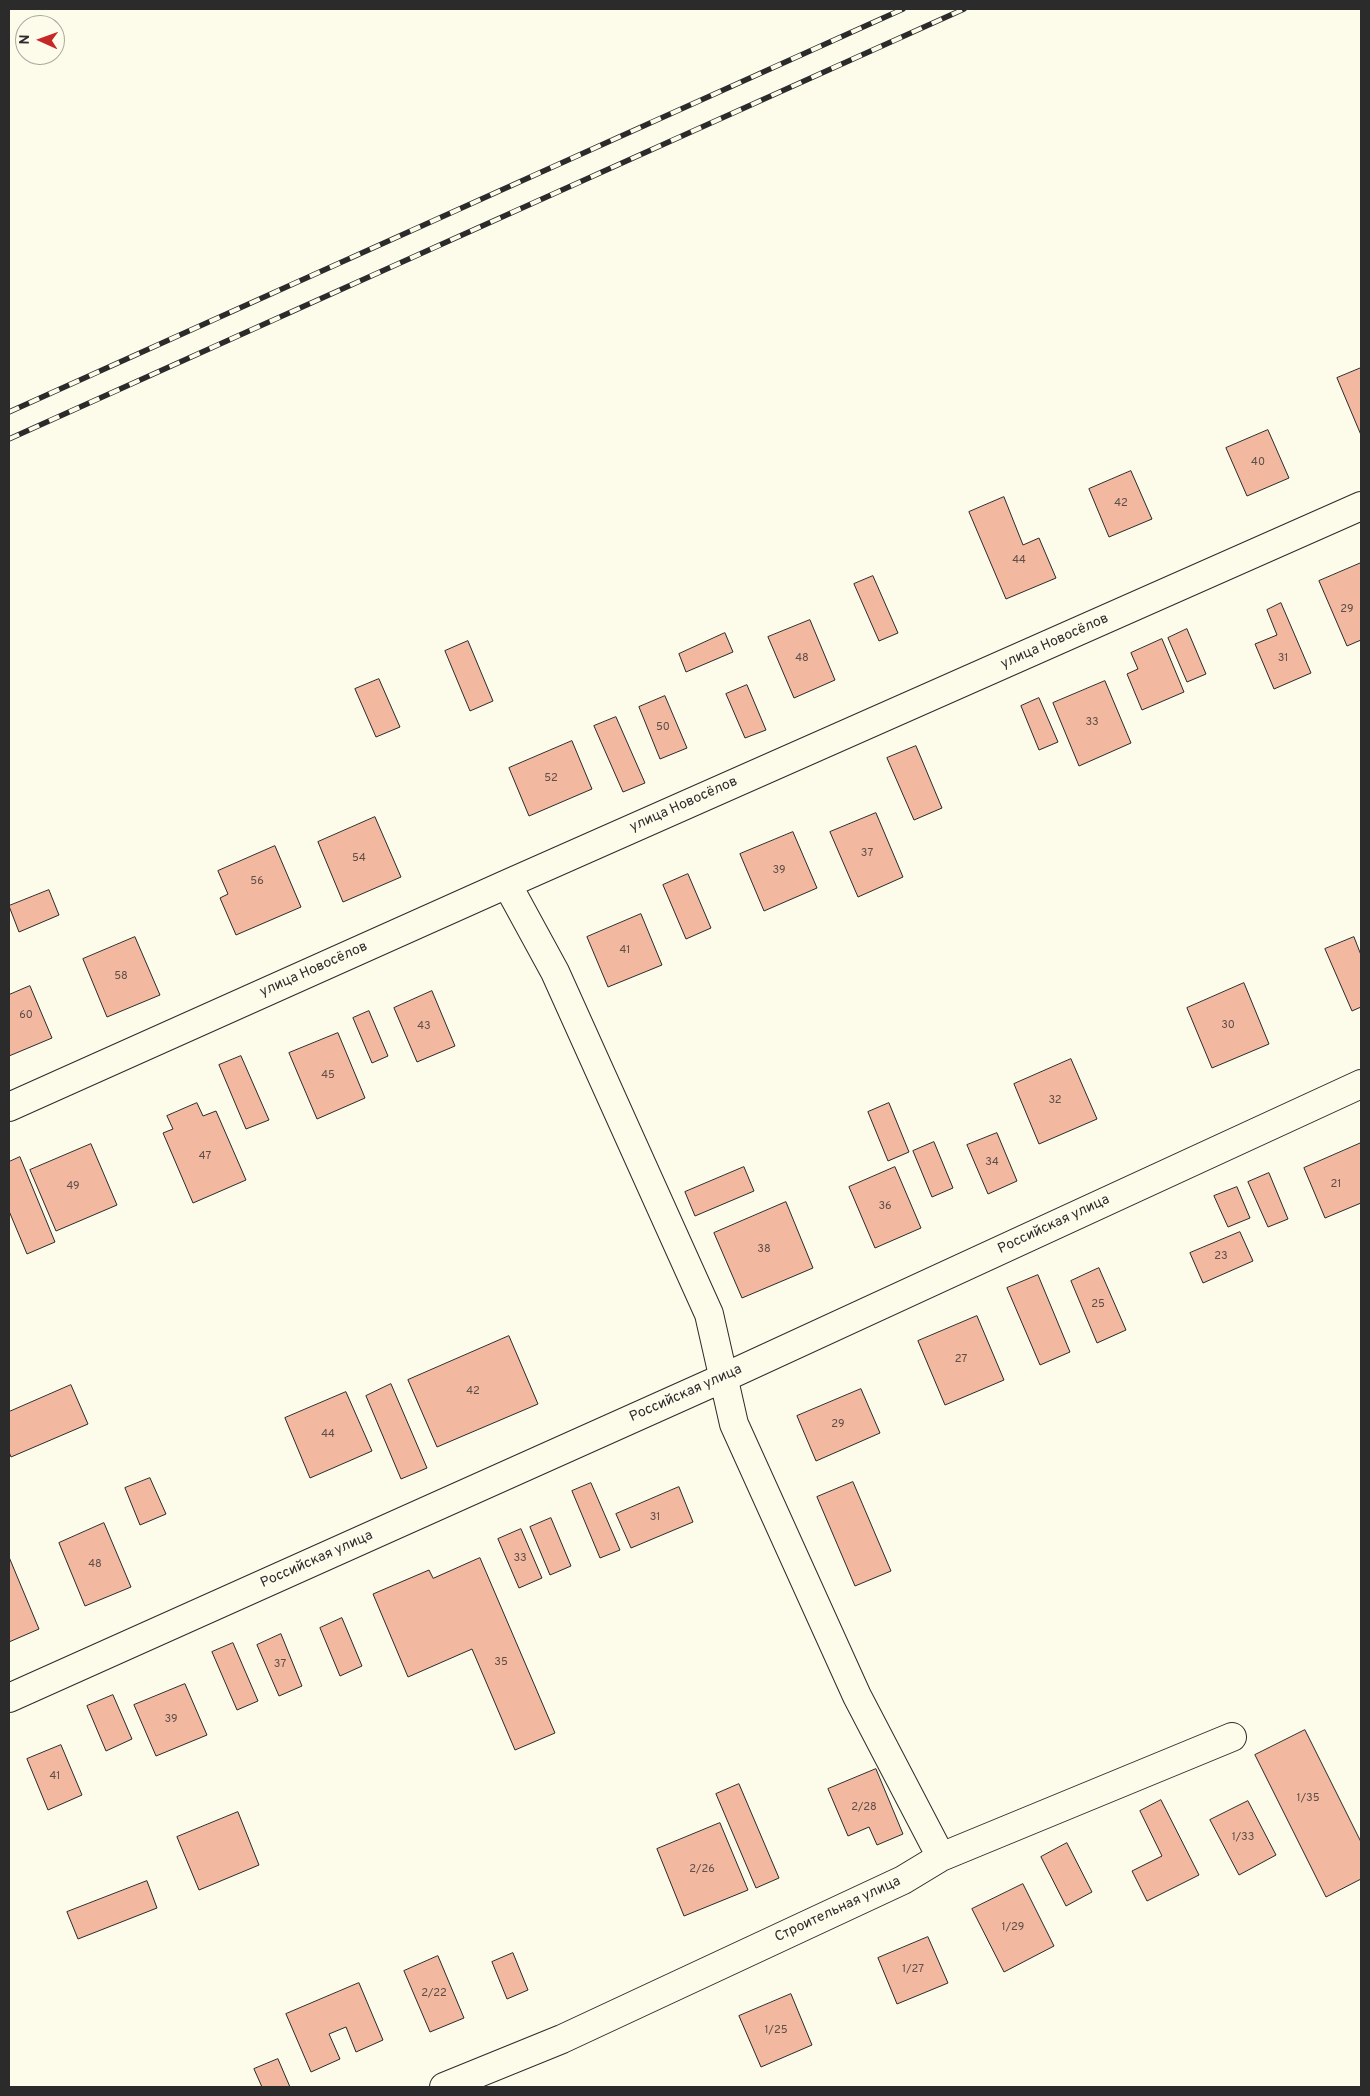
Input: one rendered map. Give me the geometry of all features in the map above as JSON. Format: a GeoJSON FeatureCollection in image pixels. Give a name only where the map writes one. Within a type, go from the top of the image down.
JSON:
{"type":"FeatureCollection","features":[{"type":"Feature","properties":{"kind":"street","name":"улица Новосёлов"},"geometry":{"type":"LineString","coordinates":[[9,1107],[1361,506]]}},
{"type":"Feature","properties":{"kind":"street"},"geometry":{"type":"LineString","coordinates":[[507,884],[555,972],[709,1314],[734,1424],[853,1687],[940,1857]]}},
{"type":"Feature","properties":{"kind":"street","name":"Российская улица"},"geometry":{"type":"LineString","coordinates":[[9,1698],[723,1378],[1361,1084]]}},
{"type":"Feature","properties":{"kind":"street","name":"Строительная улица"},"geometry":{"type":"LineString","coordinates":[[444,2087],[572,2035],[903,1880],[940,1857],[1232,1737]]}},
{"type":"Feature","properties":{"kind":"building"},"geometry":{"type":"Polygon","coordinates":[[[1361,368],[1361,435],[1337,378],[1361,368]]]}},
{"type":"Feature","properties":{"kind":"building"},"geometry":{"type":"Polygon","coordinates":[[[1268,430],[1289,478],[1247,496],[1226,448],[1268,430]]]}},
{"type":"Feature","properties":{"kind":"building"},"geometry":{"type":"Polygon","coordinates":[[[1131,471],[1152,519],[1109,537],[1089,489],[1131,471]]]}},
{"type":"Feature","properties":{"kind":"building"},"geometry":{"type":"Polygon","coordinates":[[[1004,497],[1023,545],[1039,538],[1056,578],[1006,599],[969,512],[1004,497]]]}},
{"type":"Feature","properties":{"kind":"building"},"geometry":{"type":"Polygon","coordinates":[[[1361,563],[1361,640],[1347,646],[1319,581],[1361,563]]]}},
{"type":"Feature","properties":{"kind":"building"},"geometry":{"type":"Polygon","coordinates":[[[873,576],[898,633],[879,641],[854,584],[873,576]]]}},
{"type":"Feature","properties":{"kind":"building"},"geometry":{"type":"Polygon","coordinates":[[[1281,603],[1311,673],[1274,689],[1255,644],[1277,635],[1267,610],[1281,603]]]}},
{"type":"Feature","properties":{"kind":"building"},"geometry":{"type":"Polygon","coordinates":[[[810,620],[835,680],[794,698],[768,637],[810,620]]]}},
{"type":"Feature","properties":{"kind":"building"},"geometry":{"type":"Polygon","coordinates":[[[1187,629],[1206,674],[1187,682],[1168,638],[1187,629]]]}},
{"type":"Feature","properties":{"kind":"building"},"geometry":{"type":"Polygon","coordinates":[[[725,633],[733,652],[686,672],[679,654],[725,633]]]}},
{"type":"Feature","properties":{"kind":"building"},"geometry":{"type":"Polygon","coordinates":[[[1162,639],[1184,692],[1142,710],[1127,674],[1138,669],[1131,653],[1162,639]]]}},
{"type":"Feature","properties":{"kind":"building"},"geometry":{"type":"Polygon","coordinates":[[[468,641],[493,701],[470,711],[445,651],[468,641]]]}},
{"type":"Feature","properties":{"kind":"building"},"geometry":{"type":"Polygon","coordinates":[[[379,679],[400,727],[376,737],[355,689],[379,679]]]}},
{"type":"Feature","properties":{"kind":"building"},"geometry":{"type":"Polygon","coordinates":[[[1105,681],[1131,743],[1079,766],[1053,703],[1105,681]]]}},
{"type":"Feature","properties":{"kind":"building"},"geometry":{"type":"Polygon","coordinates":[[[747,685],[766,730],[745,738],[726,694],[747,685]]]}},
{"type":"Feature","properties":{"kind":"building"},"geometry":{"type":"Polygon","coordinates":[[[665,696],[687,748],[660,759],[639,707],[665,696]]]}},
{"type":"Feature","properties":{"kind":"building"},"geometry":{"type":"Polygon","coordinates":[[[1039,698],[1058,742],[1039,750],[1021,706],[1039,698]]]}},
{"type":"Feature","properties":{"kind":"building"},"geometry":{"type":"Polygon","coordinates":[[[616,717],[645,783],[623,792],[594,726],[616,717]]]}},
{"type":"Feature","properties":{"kind":"building"},"geometry":{"type":"Polygon","coordinates":[[[572,741],[592,789],[529,816],[509,768],[572,741]]]}},
{"type":"Feature","properties":{"kind":"building"},"geometry":{"type":"Polygon","coordinates":[[[916,746],[942,808],[914,820],[887,758],[916,746]]]}},
{"type":"Feature","properties":{"kind":"building"},"geometry":{"type":"Polygon","coordinates":[[[876,813],[903,877],[858,897],[830,832],[876,813]]]}},
{"type":"Feature","properties":{"kind":"building"},"geometry":{"type":"Polygon","coordinates":[[[375,817],[401,877],[343,902],[318,842],[375,817]]]}},
{"type":"Feature","properties":{"kind":"building"},"geometry":{"type":"Polygon","coordinates":[[[793,832],[817,888],[764,911],[740,854],[793,832]]]}},
{"type":"Feature","properties":{"kind":"building"},"geometry":{"type":"Polygon","coordinates":[[[275,846],[301,907],[236,935],[220,898],[228,894],[218,871],[275,846]]]}},
{"type":"Feature","properties":{"kind":"building"},"geometry":{"type":"Polygon","coordinates":[[[688,874],[711,928],[686,939],[663,885],[688,874]]]}},
{"type":"Feature","properties":{"kind":"building"},"geometry":{"type":"Polygon","coordinates":[[[49,890],[59,915],[19,932],[9,906],[49,890]]]}},
{"type":"Feature","properties":{"kind":"building"},"geometry":{"type":"Polygon","coordinates":[[[641,914],[662,965],[608,987],[587,937],[641,914]]]}},
{"type":"Feature","properties":{"kind":"building"},"geometry":{"type":"Polygon","coordinates":[[[135,937],[160,995],[107,1017],[83,959],[135,937]]]}},
{"type":"Feature","properties":{"kind":"building"},"geometry":{"type":"Polygon","coordinates":[[[1354,937],[1361,955],[1361,1007],[1352,1011],[1325,949],[1354,937]]]}},
{"type":"Feature","properties":{"kind":"building"},"geometry":{"type":"Polygon","coordinates":[[[1244,983],[1269,1044],[1212,1068],[1187,1008],[1244,983]]]}},
{"type":"Feature","properties":{"kind":"building"},"geometry":{"type":"Polygon","coordinates":[[[30,986],[52,1038],[9,1056],[9,995],[30,986]]]}},
{"type":"Feature","properties":{"kind":"building"},"geometry":{"type":"Polygon","coordinates":[[[432,991],[455,1046],[417,1062],[394,1008],[432,991]]]}},
{"type":"Feature","properties":{"kind":"building"},"geometry":{"type":"Polygon","coordinates":[[[369,1011],[388,1056],[372,1063],[353,1018],[369,1011]]]}},
{"type":"Feature","properties":{"kind":"building"},"geometry":{"type":"Polygon","coordinates":[[[338,1033],[365,1098],[317,1119],[289,1053],[338,1033]]]}},
{"type":"Feature","properties":{"kind":"building"},"geometry":{"type":"Polygon","coordinates":[[[241,1056],[269,1120],[246,1129],[219,1065],[241,1056]]]}},
{"type":"Feature","properties":{"kind":"building"},"geometry":{"type":"Polygon","coordinates":[[[1071,1059],[1097,1119],[1039,1144],[1014,1084],[1071,1059]]]}},
{"type":"Feature","properties":{"kind":"building"},"geometry":{"type":"Polygon","coordinates":[[[197,1103],[203,1116],[216,1111],[246,1180],[193,1203],[163,1133],[173,1129],[167,1116],[197,1103]]]}},
{"type":"Feature","properties":{"kind":"building"},"geometry":{"type":"Polygon","coordinates":[[[889,1103],[909,1152],[888,1161],[868,1112],[889,1103]]]}},
{"type":"Feature","properties":{"kind":"building"},"geometry":{"type":"Polygon","coordinates":[[[997,1133],[1017,1181],[988,1194],[967,1145],[997,1133]]]}},
{"type":"Feature","properties":{"kind":"building"},"geometry":{"type":"Polygon","coordinates":[[[934,1142],[953,1188],[932,1197],[913,1151],[934,1142]]]}},
{"type":"Feature","properties":{"kind":"building"},"geometry":{"type":"Polygon","coordinates":[[[1361,1143],[1361,1203],[1325,1218],[1304,1168],[1361,1143]]]}},
{"type":"Feature","properties":{"kind":"building"},"geometry":{"type":"Polygon","coordinates":[[[91,1144],[117,1205],[56,1231],[30,1170],[91,1144]]]}},
{"type":"Feature","properties":{"kind":"building"},"geometry":{"type":"Polygon","coordinates":[[[20,1157],[55,1242],[27,1254],[9,1211],[9,1162],[20,1157]]]}},
{"type":"Feature","properties":{"kind":"building"},"geometry":{"type":"Polygon","coordinates":[[[744,1167],[754,1191],[695,1216],[685,1192],[744,1167]]]}},
{"type":"Feature","properties":{"kind":"building"},"geometry":{"type":"Polygon","coordinates":[[[895,1167],[921,1228],[875,1248],[849,1187],[895,1167]]]}},
{"type":"Feature","properties":{"kind":"building"},"geometry":{"type":"Polygon","coordinates":[[[1269,1173],[1288,1219],[1268,1227],[1248,1182],[1269,1173]]]}},
{"type":"Feature","properties":{"kind":"building"},"geometry":{"type":"Polygon","coordinates":[[[1237,1187],[1250,1218],[1228,1227],[1214,1196],[1237,1187]]]}},
{"type":"Feature","properties":{"kind":"building"},"geometry":{"type":"Polygon","coordinates":[[[786,1202],[813,1268],[742,1298],[714,1233],[786,1202]]]}},
{"type":"Feature","properties":{"kind":"building"},"geometry":{"type":"Polygon","coordinates":[[[1240,1232],[1253,1261],[1203,1283],[1190,1253],[1240,1232]]]}},
{"type":"Feature","properties":{"kind":"building"},"geometry":{"type":"Polygon","coordinates":[[[1099,1268],[1126,1330],[1097,1343],[1071,1281],[1099,1268]]]}},
{"type":"Feature","properties":{"kind":"building"},"geometry":{"type":"Polygon","coordinates":[[[1038,1275],[1070,1352],[1040,1365],[1007,1288],[1038,1275]]]}},
{"type":"Feature","properties":{"kind":"building"},"geometry":{"type":"Polygon","coordinates":[[[977,1316],[1004,1380],[945,1405],[918,1341],[977,1316]]]}},
{"type":"Feature","properties":{"kind":"building"},"geometry":{"type":"Polygon","coordinates":[[[509,1336],[538,1404],[437,1447],[408,1380],[509,1336]]]}},
{"type":"Feature","properties":{"kind":"building"},"geometry":{"type":"Polygon","coordinates":[[[391,1384],[427,1468],[401,1479],[366,1396],[391,1384]]]}},
{"type":"Feature","properties":{"kind":"building"},"geometry":{"type":"Polygon","coordinates":[[[71,1385],[88,1424],[11,1457],[9,1452],[9,1412],[71,1385]]]}},
{"type":"Feature","properties":{"kind":"building"},"geometry":{"type":"Polygon","coordinates":[[[861,1389],[880,1433],[816,1461],[797,1416],[861,1389]]]}},
{"type":"Feature","properties":{"kind":"building"},"geometry":{"type":"Polygon","coordinates":[[[346,1392],[372,1451],[310,1478],[285,1418],[346,1392]]]}},
{"type":"Feature","properties":{"kind":"building"},"geometry":{"type":"Polygon","coordinates":[[[150,1478],[166,1514],[140,1525],[125,1488],[150,1478]]]}},
{"type":"Feature","properties":{"kind":"building"},"geometry":{"type":"Polygon","coordinates":[[[853,1482],[891,1571],[855,1586],[817,1497],[853,1482]]]}},
{"type":"Feature","properties":{"kind":"building"},"geometry":{"type":"Polygon","coordinates":[[[591,1483],[620,1550],[600,1558],[572,1491],[591,1483]]]}},
{"type":"Feature","properties":{"kind":"building"},"geometry":{"type":"Polygon","coordinates":[[[679,1487],[693,1522],[631,1548],[616,1514],[679,1487]]]}},
{"type":"Feature","properties":{"kind":"building"},"geometry":{"type":"Polygon","coordinates":[[[551,1518],[571,1566],[550,1575],[530,1527],[551,1518]]]}},
{"type":"Feature","properties":{"kind":"building"},"geometry":{"type":"Polygon","coordinates":[[[104,1523],[131,1587],[85,1606],[59,1543],[104,1523]]]}},
{"type":"Feature","properties":{"kind":"building"},"geometry":{"type":"Polygon","coordinates":[[[521,1529],[542,1578],[519,1588],[498,1539],[521,1529]]]}},
{"type":"Feature","properties":{"kind":"building"},"geometry":{"type":"Polygon","coordinates":[[[9,1557],[39,1629],[9,1642],[9,1557]]]}},
{"type":"Feature","properties":{"kind":"building"},"geometry":{"type":"Polygon","coordinates":[[[480,1558],[555,1733],[515,1750],[472,1649],[408,1677],[373,1594],[429,1570],[433,1578],[480,1558]]]}},
{"type":"Feature","properties":{"kind":"building"},"geometry":{"type":"Polygon","coordinates":[[[342,1618],[362,1666],[340,1676],[320,1628],[342,1618]]]}},
{"type":"Feature","properties":{"kind":"building"},"geometry":{"type":"Polygon","coordinates":[[[281,1634],[302,1686],[279,1696],[257,1645],[281,1634]]]}},
{"type":"Feature","properties":{"kind":"building"},"geometry":{"type":"Polygon","coordinates":[[[233,1643],[258,1701],[237,1710],[212,1652],[233,1643]]]}},
{"type":"Feature","properties":{"kind":"building"},"geometry":{"type":"Polygon","coordinates":[[[185,1684],[207,1735],[156,1756],[134,1705],[185,1684]]]}},
{"type":"Feature","properties":{"kind":"building"},"geometry":{"type":"Polygon","coordinates":[[[113,1695],[132,1739],[106,1751],[87,1706],[113,1695]]]}},
{"type":"Feature","properties":{"kind":"building"},"geometry":{"type":"Polygon","coordinates":[[[1305,1730],[1361,1842],[1361,1879],[1326,1897],[1255,1755],[1305,1730]]]}},
{"type":"Feature","properties":{"kind":"building"},"geometry":{"type":"Polygon","coordinates":[[[61,1745],[82,1795],[48,1810],[27,1759],[61,1745]]]}},
{"type":"Feature","properties":{"kind":"building"},"geometry":{"type":"Polygon","coordinates":[[[876,1769],[903,1834],[877,1845],[869,1827],[848,1836],[828,1789],[876,1769]]]}},
{"type":"Feature","properties":{"kind":"building"},"geometry":{"type":"Polygon","coordinates":[[[739,1784],[779,1878],[756,1888],[716,1794],[739,1784]]]}},
{"type":"Feature","properties":{"kind":"building"},"geometry":{"type":"Polygon","coordinates":[[[1161,1800],[1199,1875],[1147,1901],[1132,1871],[1162,1856],[1140,1811],[1161,1800]]]}},
{"type":"Feature","properties":{"kind":"building"},"geometry":{"type":"Polygon","coordinates":[[[1248,1801],[1276,1855],[1239,1875],[1210,1820],[1248,1801]]]}},
{"type":"Feature","properties":{"kind":"building"},"geometry":{"type":"Polygon","coordinates":[[[238,1812],[259,1865],[199,1890],[177,1837],[238,1812]]]}},
{"type":"Feature","properties":{"kind":"building"},"geometry":{"type":"Polygon","coordinates":[[[720,1823],[748,1890],[684,1916],[657,1849],[720,1823]]]}},
{"type":"Feature","properties":{"kind":"building"},"geometry":{"type":"Polygon","coordinates":[[[1067,1843],[1092,1892],[1066,1906],[1041,1857],[1067,1843]]]}},
{"type":"Feature","properties":{"kind":"building"},"geometry":{"type":"Polygon","coordinates":[[[147,1881],[157,1908],[78,1939],[67,1912],[147,1881]]]}},
{"type":"Feature","properties":{"kind":"building"},"geometry":{"type":"Polygon","coordinates":[[[1023,1884],[1054,1946],[1004,1972],[972,1909],[1023,1884]]]}},
{"type":"Feature","properties":{"kind":"building"},"geometry":{"type":"Polygon","coordinates":[[[928,1937],[948,1983],[897,2004],[878,1958],[928,1937]]]}},
{"type":"Feature","properties":{"kind":"building"},"geometry":{"type":"Polygon","coordinates":[[[513,1953],[528,1990],[507,1999],[492,1962],[513,1953]]]}},
{"type":"Feature","properties":{"kind":"building"},"geometry":{"type":"Polygon","coordinates":[[[438,1956],[464,2018],[430,2032],[404,1971],[438,1956]]]}},
{"type":"Feature","properties":{"kind":"building"},"geometry":{"type":"Polygon","coordinates":[[[359,1983],[383,2040],[356,2052],[346,2027],[329,2034],[340,2059],[311,2072],[286,2014],[359,1983]]]}},
{"type":"Feature","properties":{"kind":"building"},"geometry":{"type":"Polygon","coordinates":[[[791,1994],[812,2045],[761,2067],[739,2016],[791,1994]]]}},
{"type":"Feature","properties":{"kind":"building"},"geometry":{"type":"Polygon","coordinates":[[[278,2059],[290,2087],[262,2087],[254,2069],[278,2059]]]}},
{"type":"Feature","properties":{"kind":"railway"},"geometry":{"type":"LineString","coordinates":[[9,412],[903,9]]}},
{"type":"Feature","properties":{"kind":"railway"},"geometry":{"type":"LineString","coordinates":[[9,439],[964,9]]}}]}
